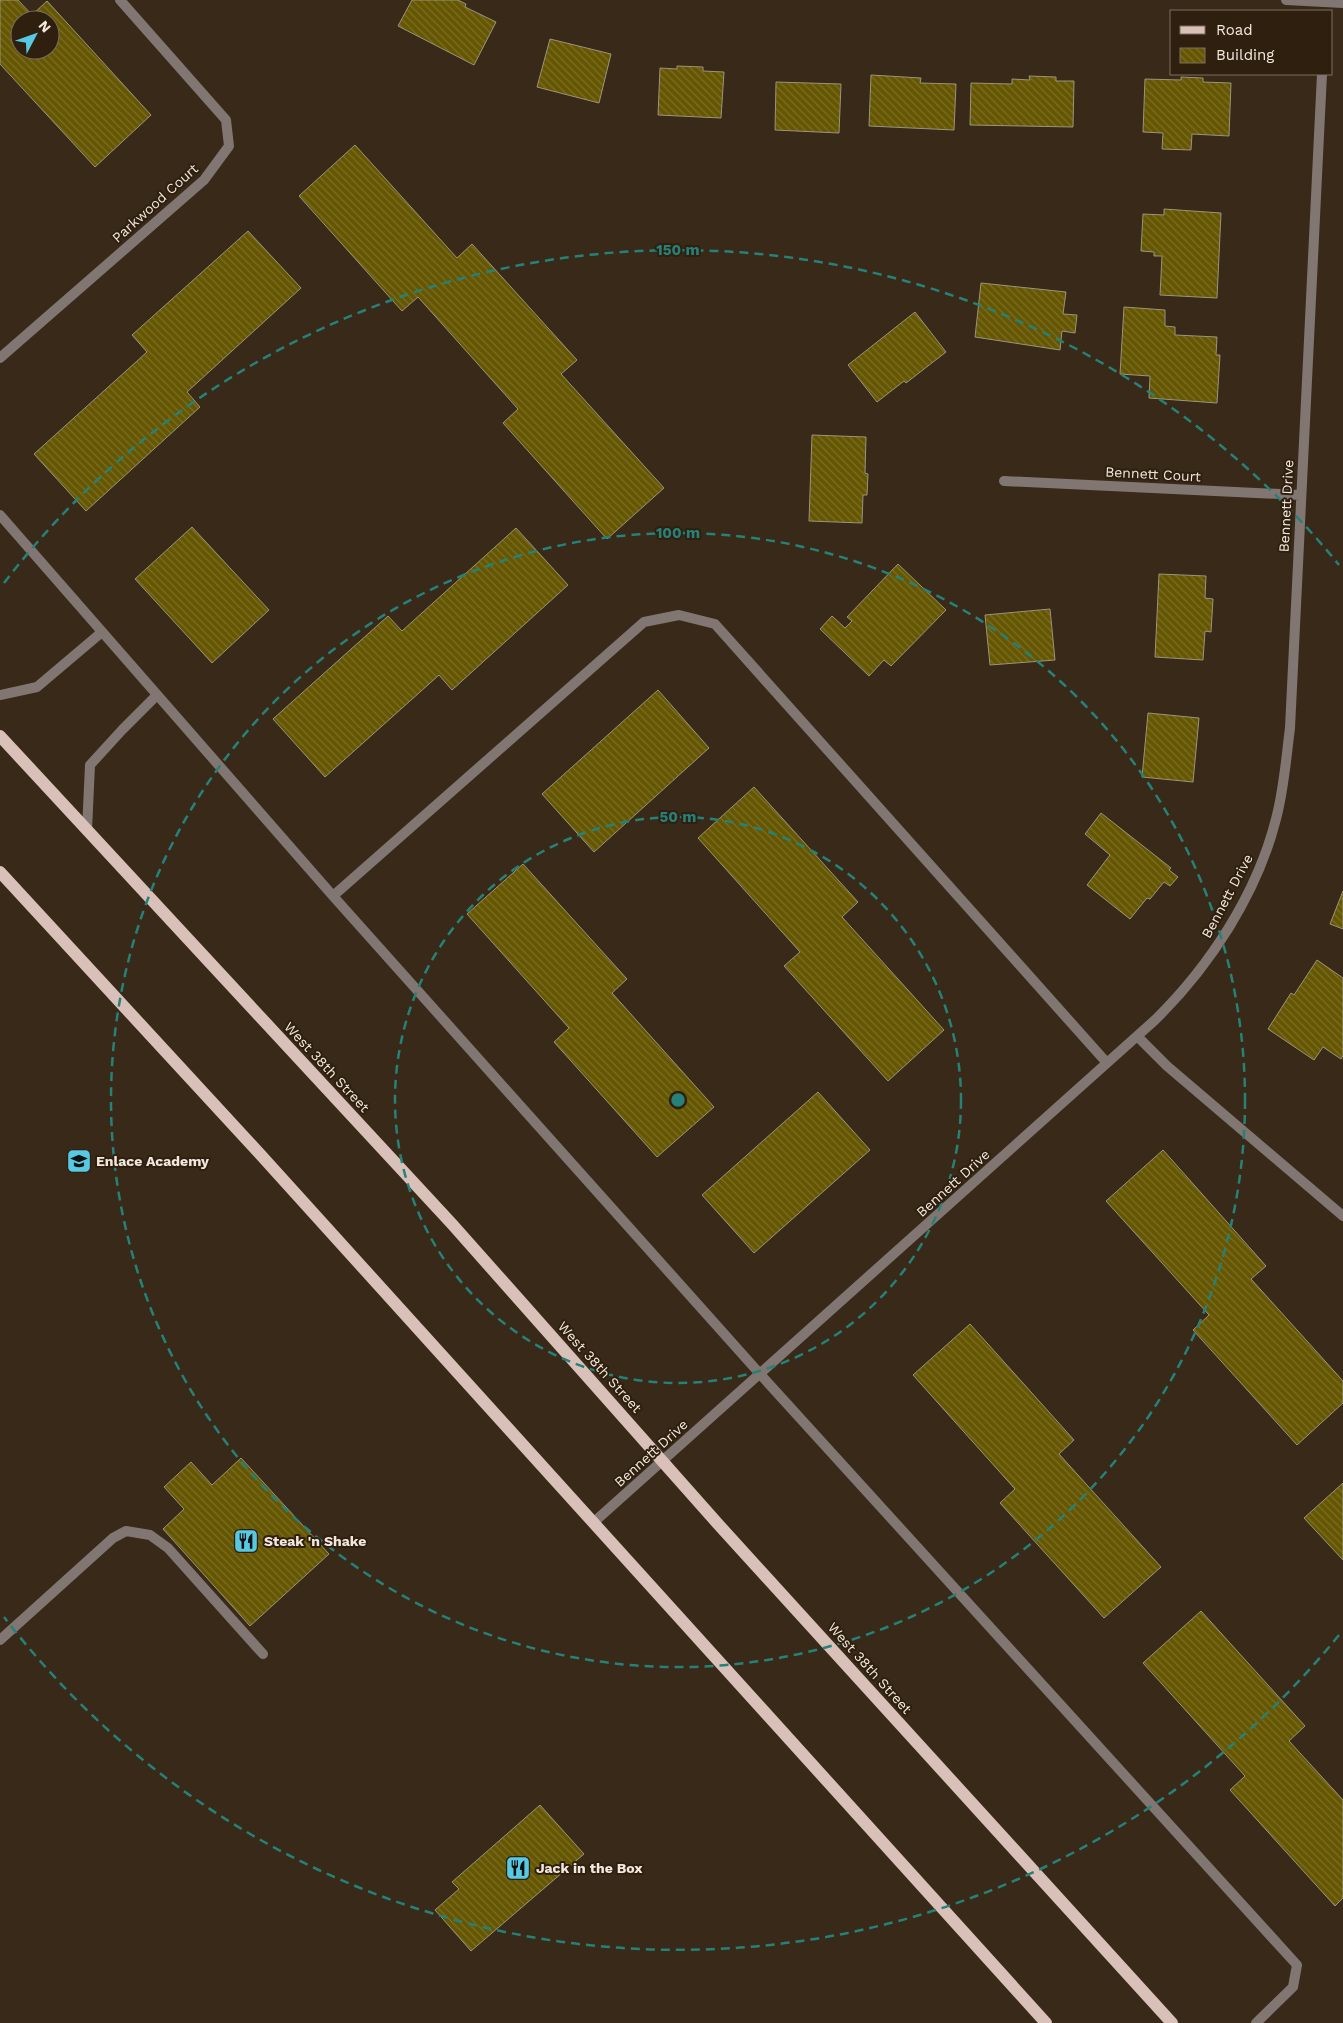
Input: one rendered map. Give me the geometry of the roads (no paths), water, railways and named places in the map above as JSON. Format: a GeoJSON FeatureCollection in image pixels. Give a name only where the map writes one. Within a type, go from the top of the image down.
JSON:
{"type":"FeatureCollection","features":[{"type":"Feature","properties":{"kind":"main road","name":"West 38th Street"},"geometry":{"type":"LineString","coordinates":[[0,736],[452,1224],[663,1461],[1172,2023]]}},
{"type":"Feature","properties":{"kind":"main road"},"geometry":{"type":"LineString","coordinates":[[0,872],[253,1146],[1046,2023]]}},
{"type":"Feature","properties":{"kind":"street","name":"Parkwood Court"},"geometry":{"type":"LineString","coordinates":[[0,358],[204,180],[229,146],[226,120],[120,0]]}},
{"type":"Feature","properties":{"kind":"street"},"geometry":{"type":"LineString","coordinates":[[1286,0],[1325,4],[1343,3]]}},
{"type":"Feature","properties":{"kind":"street","name":"Bennett Drive"},"geometry":{"type":"LineString","coordinates":[[594,1522],[1173,1002],[1214,949],[1250,887],[1266,852],[1276,821],[1284,782],[1290,728],[1322,75]]}},
{"type":"Feature","properties":{"kind":"street","name":"Bennett Court"},"geometry":{"type":"LineString","coordinates":[[1004,480],[1300,495]]}},
{"type":"Feature","properties":{"kind":"street"},"geometry":{"type":"LineString","coordinates":[[0,515],[333,896],[760,1374],[1297,1965],[1293,1987],[1256,2023]]}},
{"type":"Feature","properties":{"kind":"street"},"geometry":{"type":"LineString","coordinates":[[333,896],[644,622],[679,615],[715,624],[1106,1063]]}},
{"type":"Feature","properties":{"kind":"street"},"geometry":{"type":"LineString","coordinates":[[0,695],[38,687],[102,632]]}},
{"type":"Feature","properties":{"kind":"street"},"geometry":{"type":"LineString","coordinates":[[87,830],[90,765],[157,695]]}},
{"type":"Feature","properties":{"kind":"street"},"geometry":{"type":"LineString","coordinates":[[1137,1036],[1168,1066],[1343,1216]]}},
{"type":"Feature","properties":{"kind":"street"},"geometry":{"type":"LineString","coordinates":[[0,1640],[112,1538],[126,1531],[150,1536],[168,1548],[263,1654]]}},
{"type":"Feature","properties":{"kind":"place","name":"Enlace Academy"},"geometry":{"type":"Point","coordinates":[79,1161]}},
{"type":"Feature","properties":{"kind":"place","name":"Steak 'n Shake"},"geometry":{"type":"Point","coordinates":[246,1541]}},
{"type":"Feature","properties":{"kind":"place","name":"Jack in the Box"},"geometry":{"type":"Point","coordinates":[518,1868]}}]}
